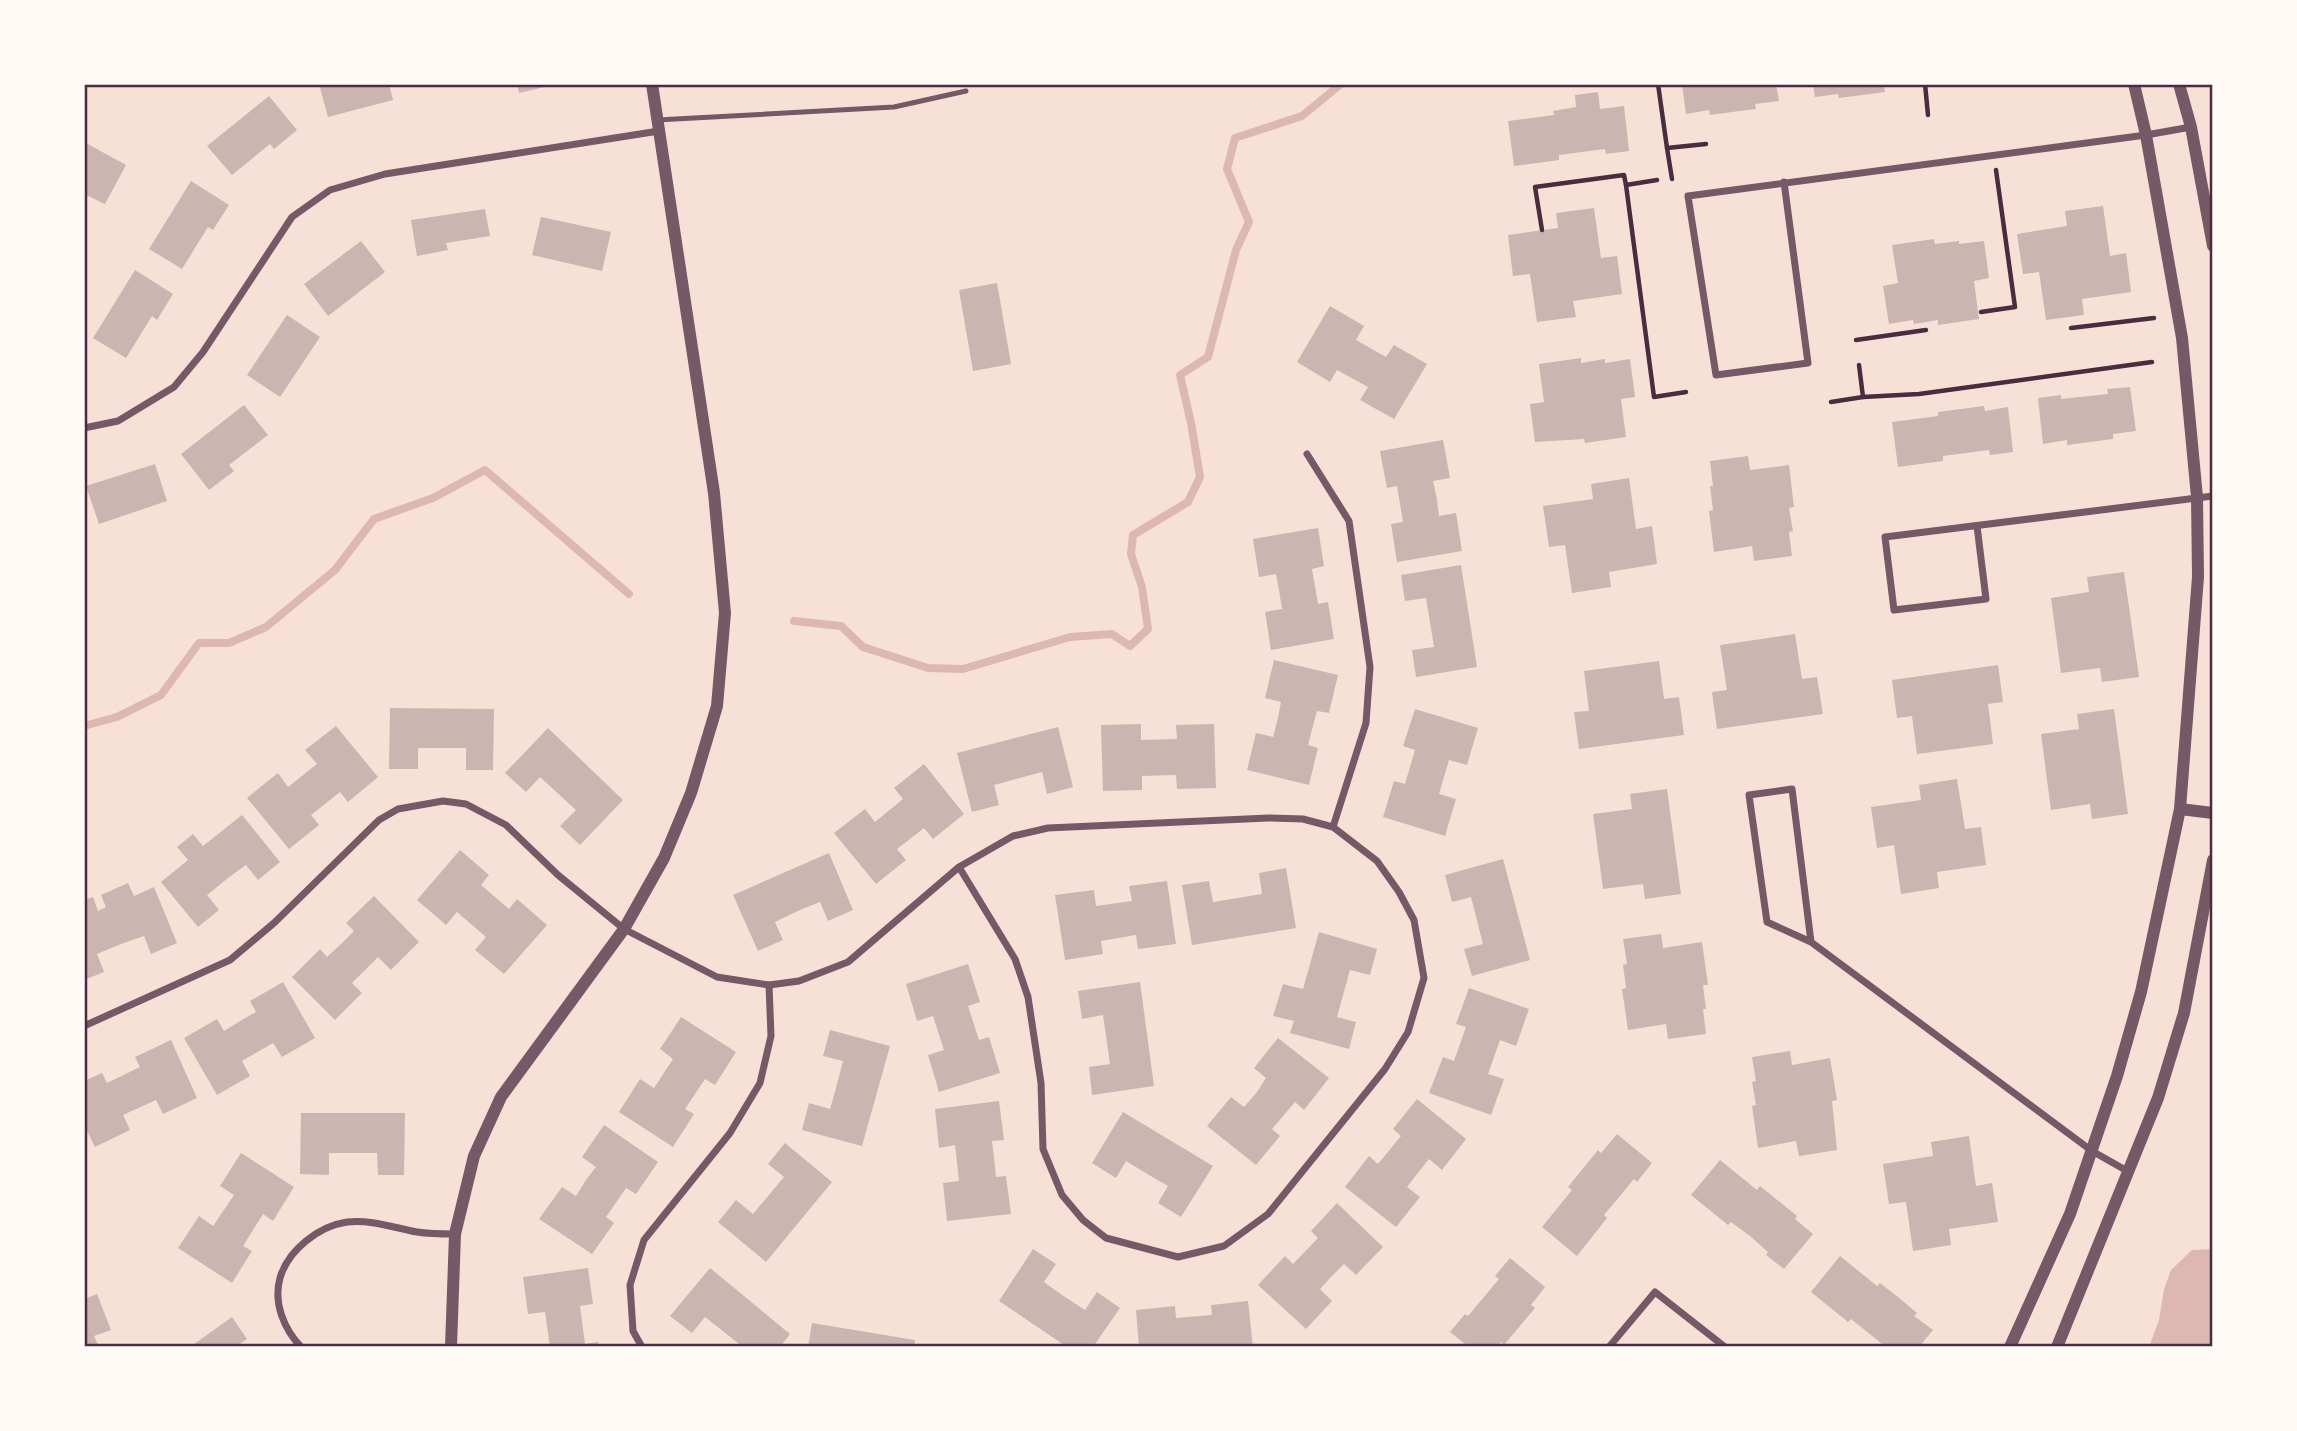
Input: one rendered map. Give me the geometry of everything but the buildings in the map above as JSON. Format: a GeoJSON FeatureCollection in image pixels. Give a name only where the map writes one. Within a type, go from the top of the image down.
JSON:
{"type":"FeatureCollection","features":[{"type":"Feature","properties":{"kind":"street"},"geometry":{"type":"LineString","coordinates":[[451,1347],[455,1234],[474,1156],[501,1097],[624,929],[664,858],[691,793],[717,706],[725,613],[714,493],[652,84]]}},
{"type":"Feature","properties":{"kind":"street"},"geometry":{"type":"LineString","coordinates":[[2010,1347],[2070,1214],[2117,1076],[2141,992],[2180,809],[2198,577],[2197,497],[2182,338],[2146,135],[2134,84]]}},
{"type":"Feature","properties":{"kind":"street"},"geometry":{"type":"LineString","coordinates":[[2179,84],[2191,127],[2213,246]]}},
{"type":"Feature","properties":{"kind":"street"},"geometry":{"type":"LineString","coordinates":[[84,428],[118,421],[174,387],[203,352],[292,217],[330,190],[385,174],[658,125]]}},
{"type":"Feature","properties":{"kind":"street"},"geometry":{"type":"LineString","coordinates":[[1784,182],[1808,363],[1716,375],[1688,196],[1784,182],[2146,135],[2191,127]]}},
{"type":"Feature","properties":{"kind":"street"},"geometry":{"type":"LineString","coordinates":[[1307,454],[1349,521],[1370,667],[1366,723],[1333,827]]}},
{"type":"Feature","properties":{"kind":"street"},"geometry":{"type":"LineString","coordinates":[[1977,526],[1986,599],[1894,610],[1885,537],[2213,496]]}},
{"type":"Feature","properties":{"kind":"street"},"geometry":{"type":"LineString","coordinates":[[1811,942],[1792,789],[1749,795],[1767,922],[1811,942],[2092,1151],[2129,1172]]}},
{"type":"Feature","properties":{"kind":"street"},"geometry":{"type":"LineString","coordinates":[[84,1026],[230,960],[274,923],[379,820],[398,809],[443,801],[466,804],[506,825],[558,874],[624,929],[717,977],[769,985],[799,981],[848,962],[959,867],[1013,836],[1048,828],[1268,818],[1303,819],[1333,827],[1377,862],[1399,892],[1414,920],[1424,978],[1408,1032],[1385,1069],[1268,1214],[1224,1246],[1178,1257],[1106,1238],[1083,1220],[1062,1195],[1043,1149],[1041,1083],[1028,997],[1015,960],[959,867]]}},
{"type":"Feature","properties":{"kind":"street"},"geometry":{"type":"LineString","coordinates":[[2180,809],[2213,813]]}},
{"type":"Feature","properties":{"kind":"street"},"geometry":{"type":"LineString","coordinates":[[2057,1347],[2158,1098],[2184,1013],[2213,860]]}},
{"type":"Feature","properties":{"kind":"street"},"geometry":{"type":"LineString","coordinates":[[642,1347],[633,1331],[630,1285],[644,1240],[730,1133],[760,1083],[771,1036],[769,985]]}},
{"type":"Feature","properties":{"kind":"street"},"geometry":{"type":"LineString","coordinates":[[301,1347],[288,1331],[281,1314],[279,1282],[283,1267],[294,1251],[311,1237],[346,1222],[365,1222],[420,1233],[455,1234]]}},
{"type":"Feature","properties":{"kind":"street"},"geometry":{"type":"LineString","coordinates":[[1609,1347],[1655,1292],[1725,1347]]}},
{"type":"Feature","properties":{"kind":"lane"},"geometry":{"type":"LineString","coordinates":[[658,125],[894,107],[966,91]]}},
{"type":"Feature","properties":{"kind":"path"},"geometry":{"type":"LineString","coordinates":[[1658,84],[1672,179]]}},
{"type":"Feature","properties":{"kind":"path"},"geometry":{"type":"LineString","coordinates":[[1924,84],[1928,115]]}},
{"type":"Feature","properties":{"kind":"path"},"geometry":{"type":"LineString","coordinates":[[1667,148],[1706,145]]}},
{"type":"Feature","properties":{"kind":"path"},"geometry":{"type":"LineString","coordinates":[[1982,312],[2015,307],[1994,155]]}},
{"type":"Feature","properties":{"kind":"path"},"geometry":{"type":"LineString","coordinates":[[1542,230],[1535,187],[1624,175],[1654,397],[1686,393]]}},
{"type":"Feature","properties":{"kind":"path"},"geometry":{"type":"LineString","coordinates":[[1626,185],[1657,180]]}},
{"type":"Feature","properties":{"kind":"path"},"geometry":{"type":"LineString","coordinates":[[2071,328],[2154,318]]}},
{"type":"Feature","properties":{"kind":"path"},"geometry":{"type":"LineString","coordinates":[[1856,340],[1926,330]]}},
{"type":"Feature","properties":{"kind":"path"},"geometry":{"type":"LineString","coordinates":[[1831,402],[1919,394],[2152,362]]}},
{"type":"Feature","properties":{"kind":"path"},"geometry":{"type":"LineString","coordinates":[[1859,365],[1863,397]]}},
{"type":"Feature","properties":{"kind":"shaded area"},"geometry":{"type":"Polygon","coordinates":[[[2213,1249],[2213,1347],[2149,1347],[2159,1320],[2164,1289],[2171,1270],[2192,1250],[2213,1249]]]}},
{"type":"Feature","properties":{"kind":"waterway"},"geometry":{"type":"LineString","coordinates":[[794,621],[841,626],[863,647],[928,668],[963,669],[1070,637],[1112,634],[1130,646],[1148,629],[1142,587],[1131,554],[1133,535],[1188,502],[1200,477],[1180,375],[1208,357],[1236,250],[1249,222],[1227,169],[1235,138],[1302,116],[1341,84]]}},
{"type":"Feature","properties":{"kind":"waterway"},"geometry":{"type":"LineString","coordinates":[[84,726],[117,717],[161,695],[199,643],[229,643],[266,627],[335,570],[374,519],[433,498],[485,470],[629,594]]}}]}
